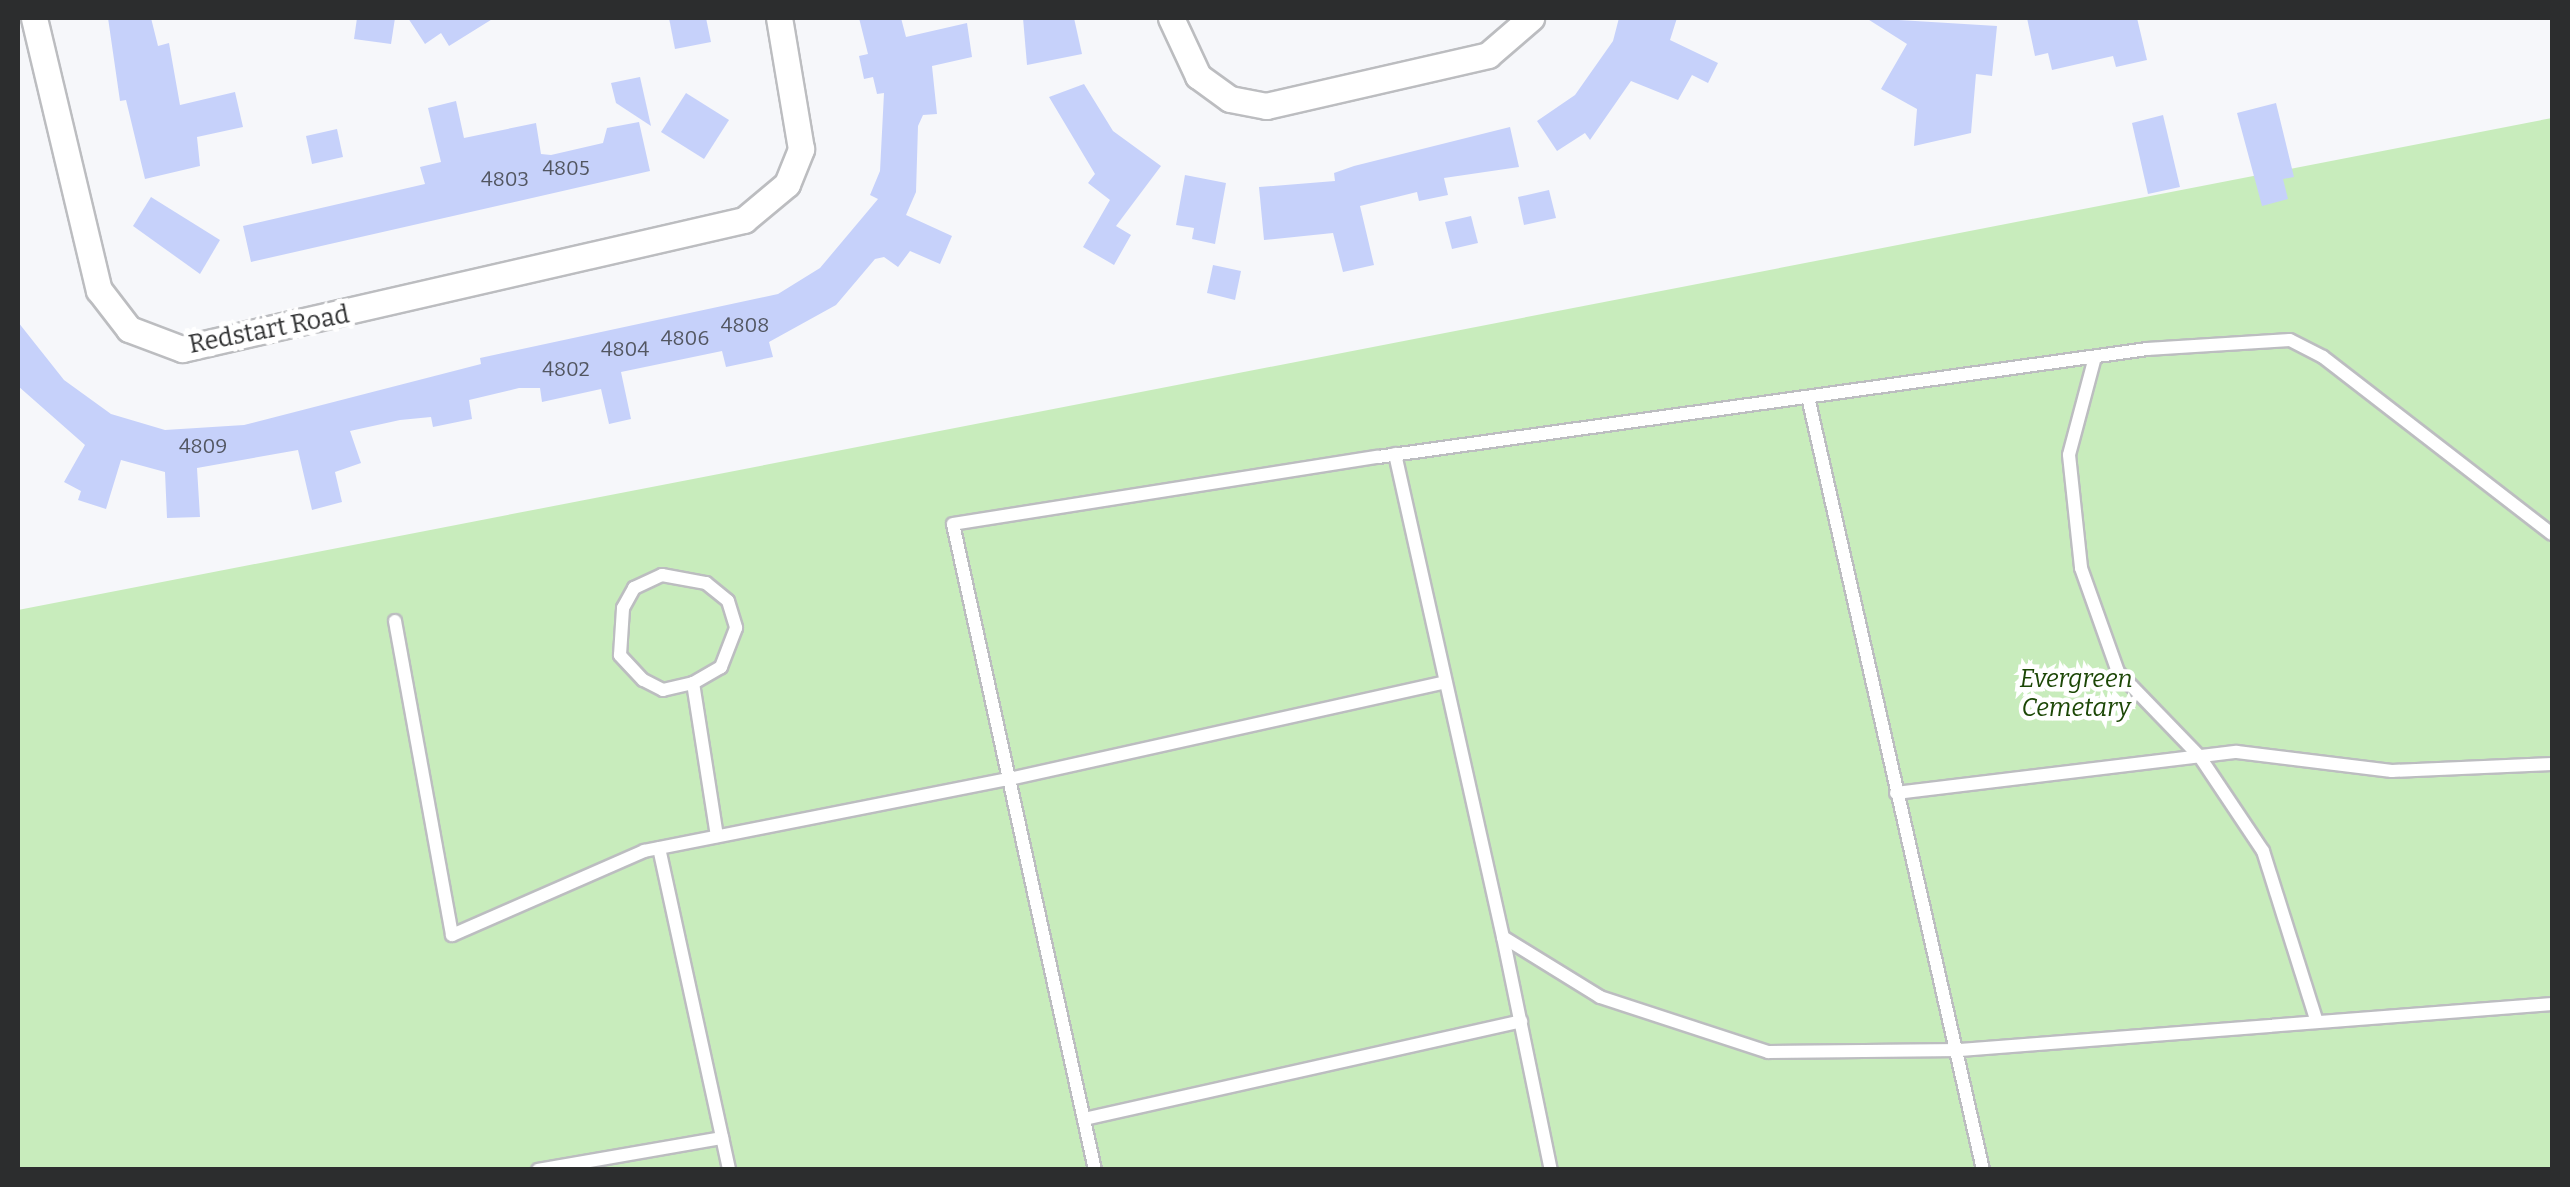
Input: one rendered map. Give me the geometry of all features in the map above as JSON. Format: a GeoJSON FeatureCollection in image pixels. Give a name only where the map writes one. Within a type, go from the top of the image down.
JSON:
{"type":"FeatureCollection","features":[{"type":"Feature","properties":{"kind":"street","name":"Redstart Road"},"geometry":{"type":"LineString","coordinates":[[34,18],[99,290],[129,329],[160,345],[200,348],[675,240],[744,220],[778,194],[796,167],[803,130],[778,18]]}},
{"type":"Feature","properties":{"kind":"street"},"geometry":{"type":"LineString","coordinates":[[1171,18],[1191,68],[1230,98],[1266,106],[1488,55],[1530,18]]}},
{"type":"Feature","properties":{"kind":"lane"},"geometry":{"type":"LineString","coordinates":[[1095,1170],[954,524],[1394,454],[2095,357],[2290,340],[2323,358],[2552,534]]}},
{"type":"Feature","properties":{"kind":"lane"},"geometry":{"type":"LineString","coordinates":[[2095,357],[2068,456],[2082,568],[2118,672],[2200,757],[2263,851],[2316,1019]]}},
{"type":"Feature","properties":{"kind":"lane"},"geometry":{"type":"LineString","coordinates":[[1808,397],[1896,792],[1960,1050],[1984,1170]]}},
{"type":"Feature","properties":{"kind":"lane"},"geometry":{"type":"LineString","coordinates":[[1394,454],[1503,937],[1551,1170]]}},
{"type":"Feature","properties":{"kind":"lane"},"geometry":{"type":"LineString","coordinates":[[684,574],[728,601],[736,628],[721,667],[693,683],[663,690],[643,680],[620,655],[628,598],[634,588],[662,575],[684,574]]}},
{"type":"Feature","properties":{"kind":"lane"},"geometry":{"type":"LineString","coordinates":[[395,621],[452,934],[583,873],[659,848],[1009,779],[1445,682]]}},
{"type":"Feature","properties":{"kind":"lane"},"geometry":{"type":"LineString","coordinates":[[693,683],[717,836]]}},
{"type":"Feature","properties":{"kind":"lane"},"geometry":{"type":"LineString","coordinates":[[1896,792],[2237,752],[2392,771],[2552,764]]}},
{"type":"Feature","properties":{"kind":"lane"},"geometry":{"type":"LineString","coordinates":[[659,848],[729,1170]]}},
{"type":"Feature","properties":{"kind":"lane"},"geometry":{"type":"LineString","coordinates":[[1503,937],[1600,997],[1768,1052],[1960,1050],[2316,1019],[2376,1020],[2552,1004]]}},
{"type":"Feature","properties":{"kind":"lane"},"geometry":{"type":"LineString","coordinates":[[1084,1120],[1520,1022]]}},
{"type":"Feature","properties":{"kind":"lane"},"geometry":{"type":"LineString","coordinates":[[538,1170],[722,1138]]}},
{"type":"Feature","properties":{"kind":"green space","name":"Evergreen Cemetary"},"geometry":{"type":"Polygon","coordinates":[[[2552,118],[2552,1169],[19,1169],[18,610],[2552,118]]]}},
{"type":"Feature","properties":{"kind":"building"},"geometry":{"type":"Polygon","coordinates":[[[108,18],[151,18],[158,46],[169,43],[180,105],[235,92],[243,127],[197,137],[200,166],[145,179],[126,100],[120,101],[108,18]]]}},
{"type":"Feature","properties":{"kind":"building"},"geometry":{"type":"Polygon","coordinates":[[[357,18],[395,18],[391,44],[354,39],[357,18]]]}},
{"type":"Feature","properties":{"kind":"building"},"geometry":{"type":"Polygon","coordinates":[[[408,18],[494,18],[449,46],[441,33],[425,44],[408,18]]]}},
{"type":"Feature","properties":{"kind":"building"},"geometry":{"type":"Polygon","coordinates":[[[669,18],[706,18],[711,42],[675,49],[669,18]]]}},
{"type":"Feature","properties":{"kind":"building"},"geometry":{"type":"Polygon","coordinates":[[[859,18],[901,18],[906,37],[967,23],[972,57],[932,66],[937,114],[923,115],[918,126],[916,192],[906,215],[952,236],[940,264],[910,251],[898,267],[884,257],[875,259],[836,305],[769,342],[773,357],[726,367],[722,351],[621,372],[631,419],[609,424],[601,389],[542,402],[540,388],[519,388],[469,400],[472,419],[433,427],[431,417],[400,420],[350,431],[361,463],[335,472],[342,502],[312,510],[298,450],[197,468],[200,517],[167,518],[165,472],[121,460],[106,509],[78,500],[81,491],[64,482],[85,445],[18,386],[18,322],[64,380],[111,414],[165,430],[244,425],[481,364],[480,358],[778,294],[820,268],[878,199],[870,195],[880,171],[884,93],[877,94],[873,77],[864,79],[859,56],[868,54],[859,18]]]}},
{"type":"Feature","properties":{"kind":"building"},"geometry":{"type":"Polygon","coordinates":[[[1023,18],[1074,18],[1082,54],[1027,65],[1023,18]]]}},
{"type":"Feature","properties":{"kind":"building"},"geometry":{"type":"Polygon","coordinates":[[[1619,18],[1677,18],[1670,40],[1718,63],[1708,83],[1692,75],[1678,100],[1631,81],[1590,140],[1585,133],[1557,151],[1537,121],[1575,95],[1613,41],[1619,18]]]}},
{"type":"Feature","properties":{"kind":"building"},"geometry":{"type":"Polygon","coordinates":[[[1866,18],[1997,26],[1992,76],[1976,74],[1971,133],[1914,146],[1917,109],[1881,89],[1907,44],[1866,18]]]}},
{"type":"Feature","properties":{"kind":"building"},"geometry":{"type":"Polygon","coordinates":[[[2027,18],[2137,18],[2147,60],[2116,67],[2113,56],[2052,70],[2048,53],[2035,56],[2027,18]]]}},
{"type":"Feature","properties":{"kind":"building"},"geometry":{"type":"Polygon","coordinates":[[[640,77],[651,126],[616,103],[611,83],[640,77]]]}},
{"type":"Feature","properties":{"kind":"building"},"geometry":{"type":"Polygon","coordinates":[[[1084,84],[1113,131],[1161,166],[1116,226],[1131,235],[1114,265],[1083,247],[1110,200],[1088,183],[1095,174],[1049,97],[1084,84]]]}},
{"type":"Feature","properties":{"kind":"building"},"geometry":{"type":"Polygon","coordinates":[[[686,93],[729,120],[704,159],[661,132],[686,93]]]}},
{"type":"Feature","properties":{"kind":"building"},"geometry":{"type":"Polygon","coordinates":[[[456,101],[464,138],[536,123],[541,154],[603,143],[607,128],[639,122],[650,171],[251,262],[243,226],[425,184],[420,167],[441,162],[428,108],[456,101]]]}},
{"type":"Feature","properties":{"kind":"building"},"geometry":{"type":"Polygon","coordinates":[[[2276,103],[2294,177],[2283,179],[2288,199],[2262,206],[2237,113],[2276,103]]]}},
{"type":"Feature","properties":{"kind":"building"},"geometry":{"type":"Polygon","coordinates":[[[2163,115],[2180,187],[2148,194],[2132,123],[2163,115]]]}},
{"type":"Feature","properties":{"kind":"building"},"geometry":{"type":"Polygon","coordinates":[[[1510,127],[1519,167],[1444,178],[1448,195],[1419,201],[1417,192],[1360,206],[1374,265],[1343,272],[1333,233],[1264,240],[1259,187],[1335,181],[1334,173],[1354,166],[1510,127]]]}},
{"type":"Feature","properties":{"kind":"building"},"geometry":{"type":"Polygon","coordinates":[[[337,129],[343,157],[312,164],[306,136],[337,129]]]}},
{"type":"Feature","properties":{"kind":"building"},"geometry":{"type":"Polygon","coordinates":[[[1185,175],[1226,183],[1215,244],[1192,239],[1194,228],[1176,225],[1185,175]]]}},
{"type":"Feature","properties":{"kind":"building"},"geometry":{"type":"Polygon","coordinates":[[[1549,190],[1556,218],[1524,225],[1518,197],[1549,190]]]}},
{"type":"Feature","properties":{"kind":"building"},"geometry":{"type":"Polygon","coordinates":[[[151,197],[220,240],[200,274],[133,226],[151,197]]]}},
{"type":"Feature","properties":{"kind":"building"},"geometry":{"type":"Polygon","coordinates":[[[1471,216],[1478,243],[1452,249],[1445,222],[1471,216]]]}},
{"type":"Feature","properties":{"kind":"building"},"geometry":{"type":"Polygon","coordinates":[[[1213,265],[1241,271],[1235,300],[1207,293],[1213,265]]]}}]}
